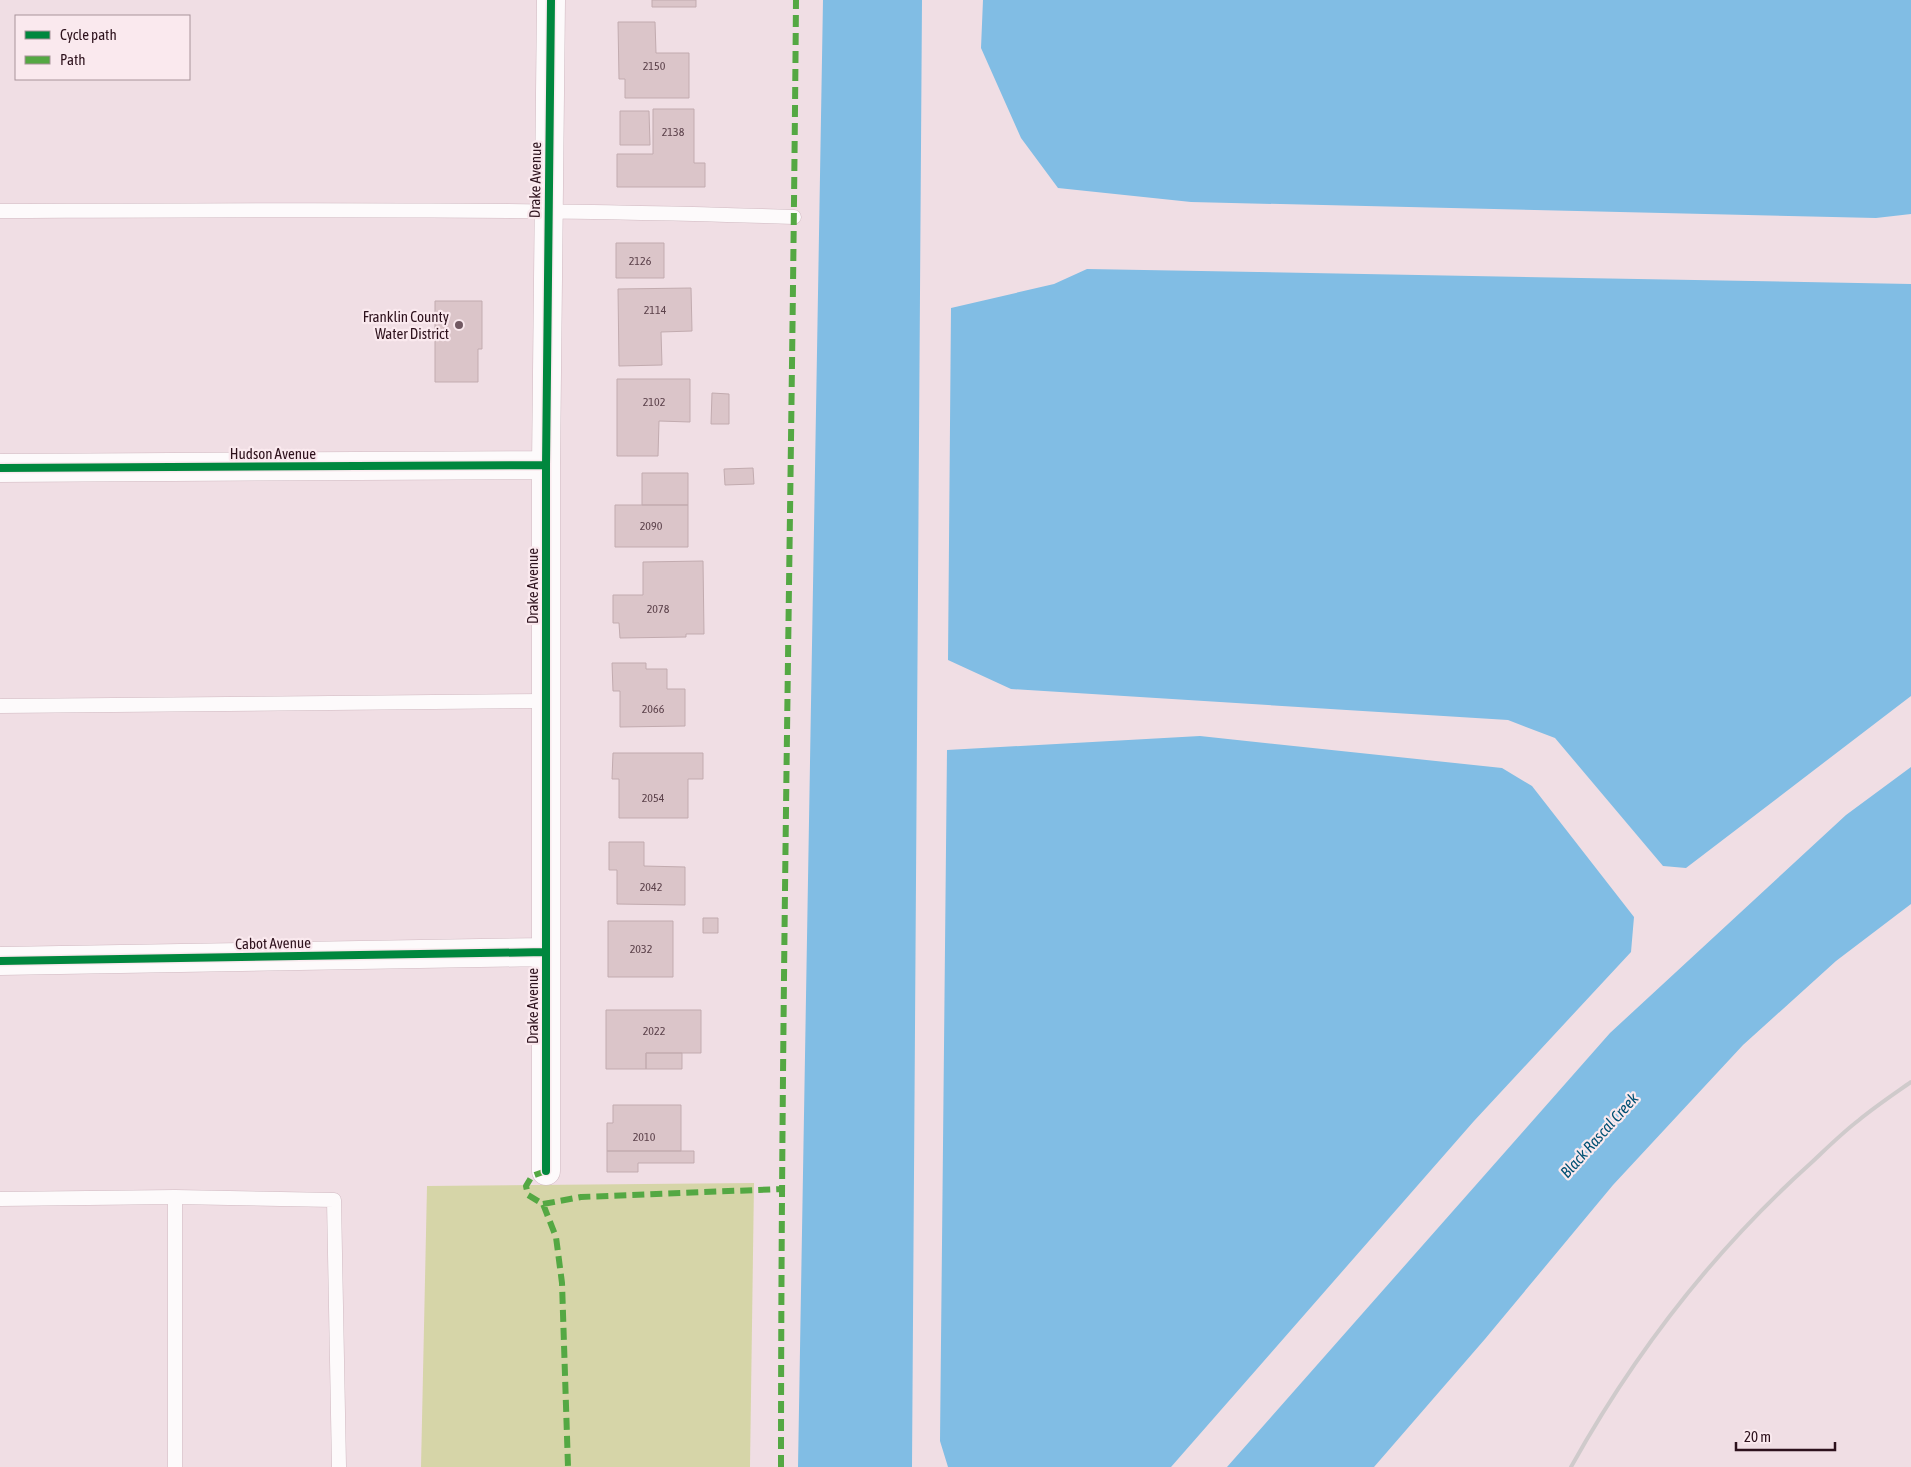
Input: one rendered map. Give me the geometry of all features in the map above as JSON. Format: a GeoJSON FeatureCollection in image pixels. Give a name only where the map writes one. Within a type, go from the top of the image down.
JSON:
{"type":"FeatureCollection","features":[{"type":"Feature","properties":{"kind":"street","name":"Drake Avenue"},"geometry":{"type":"LineString","coordinates":[[546,1171],[546,465],[551,0]]}},
{"type":"Feature","properties":{"kind":"street","name":"Hudson Avenue"},"geometry":{"type":"LineString","coordinates":[[0,468],[546,465]]}},
{"type":"Feature","properties":{"kind":"street","name":"Cabot Avenue"},"geometry":{"type":"LineString","coordinates":[[0,962],[546,952]]}},
{"type":"Feature","properties":{"kind":"lane"},"geometry":{"type":"LineString","coordinates":[[0,211],[548,211],[794,217]]}},
{"type":"Feature","properties":{"kind":"lane"},"geometry":{"type":"LineString","coordinates":[[0,706],[546,701]]}},
{"type":"Feature","properties":{"kind":"lane"},"geometry":{"type":"LineString","coordinates":[[175,1467],[176,1197]]}},
{"type":"Feature","properties":{"kind":"lane"},"geometry":{"type":"LineString","coordinates":[[0,1199],[176,1197],[334,1200],[339,1467]]}},
{"type":"Feature","properties":{"kind":"green space"},"geometry":{"type":"Polygon","coordinates":[[[754,1183],[750,1467],[421,1467],[427,1186],[754,1183]]]}},
{"type":"Feature","properties":{"kind":"water"},"geometry":{"type":"Polygon","coordinates":[[[823,0],[922,0],[912,1467],[798,1467],[823,0]]]}},
{"type":"Feature","properties":{"kind":"water"},"geometry":{"type":"Polygon","coordinates":[[[983,0],[1911,0],[1911,214],[1876,218],[1191,202],[1058,188],[1021,138],[981,48],[983,0]]]}},
{"type":"Feature","properties":{"kind":"water"},"geometry":{"type":"Polygon","coordinates":[[[1087,269],[1911,284],[1911,696],[1686,868],[1663,866],[1555,738],[1508,720],[1011,689],[948,660],[951,308],[1054,284],[1087,269]]]}},
{"type":"Feature","properties":{"kind":"water"},"geometry":{"type":"Polygon","coordinates":[[[1200,736],[1502,768],[1532,786],[1634,917],[1631,952],[1474,1121],[1171,1467],[948,1467],[940,1441],[947,750],[1200,736]]]}},
{"type":"Feature","properties":{"kind":"water","name":"Black Rascal Creek"},"geometry":{"type":"Polygon","coordinates":[[[1911,767],[1911,904],[1836,961],[1743,1045],[1613,1185],[1485,1339],[1374,1467],[1227,1467],[1610,1033],[1846,815],[1911,767]]]}},
{"type":"Feature","properties":{"kind":"building"},"geometry":{"type":"Polygon","coordinates":[[[652,0],[696,0],[696,7],[652,7],[652,0]]]}},
{"type":"Feature","properties":{"kind":"building"},"geometry":{"type":"Polygon","coordinates":[[[618,22],[655,22],[656,53],[689,53],[689,98],[625,98],[625,79],[619,79],[618,22]]]}},
{"type":"Feature","properties":{"kind":"building"},"geometry":{"type":"Polygon","coordinates":[[[653,109],[694,109],[694,163],[705,163],[705,187],[617,187],[617,154],[653,154],[653,109]]]}},
{"type":"Feature","properties":{"kind":"building"},"geometry":{"type":"Polygon","coordinates":[[[620,111],[649,111],[650,145],[620,145],[620,111]]]}},
{"type":"Feature","properties":{"kind":"building"},"geometry":{"type":"Polygon","coordinates":[[[616,243],[664,243],[664,278],[616,278],[616,243]]]}},
{"type":"Feature","properties":{"kind":"building"},"geometry":{"type":"Polygon","coordinates":[[[691,288],[692,331],[661,332],[662,365],[619,366],[618,289],[691,288]]]}},
{"type":"Feature","properties":{"kind":"building","name":"Franklin County Water District"},"geometry":{"type":"Polygon","coordinates":[[[435,301],[482,301],[482,349],[478,349],[478,382],[435,382],[435,301]]]}},
{"type":"Feature","properties":{"kind":"building"},"geometry":{"type":"Polygon","coordinates":[[[617,379],[690,379],[690,422],[659,421],[658,456],[617,456],[617,379]]]}},
{"type":"Feature","properties":{"kind":"building"},"geometry":{"type":"Polygon","coordinates":[[[712,393],[729,394],[729,424],[711,424],[712,393]]]}},
{"type":"Feature","properties":{"kind":"building"},"geometry":{"type":"Polygon","coordinates":[[[753,468],[754,484],[725,485],[724,469],[753,468]]]}},
{"type":"Feature","properties":{"kind":"building"},"geometry":{"type":"Polygon","coordinates":[[[642,473],[688,473],[688,505],[642,505],[642,473]]]}},
{"type":"Feature","properties":{"kind":"building"},"geometry":{"type":"Polygon","coordinates":[[[615,505],[688,505],[688,547],[615,547],[615,505]]]}},
{"type":"Feature","properties":{"kind":"building"},"geometry":{"type":"Polygon","coordinates":[[[703,561],[704,634],[686,634],[686,637],[620,638],[619,623],[613,623],[613,595],[643,595],[643,562],[703,561]]]}},
{"type":"Feature","properties":{"kind":"building"},"geometry":{"type":"Polygon","coordinates":[[[612,663],[646,663],[646,669],[667,669],[667,689],[685,689],[685,726],[620,727],[620,691],[613,691],[612,663]]]}},
{"type":"Feature","properties":{"kind":"building"},"geometry":{"type":"Polygon","coordinates":[[[613,753],[703,753],[703,779],[688,779],[688,818],[619,818],[619,779],[612,779],[613,753]]]}},
{"type":"Feature","properties":{"kind":"building"},"geometry":{"type":"Polygon","coordinates":[[[609,842],[644,842],[644,866],[685,867],[685,905],[617,904],[617,870],[609,870],[609,842]]]}},
{"type":"Feature","properties":{"kind":"building"},"geometry":{"type":"Polygon","coordinates":[[[703,918],[718,918],[718,933],[703,933],[703,918]]]}},
{"type":"Feature","properties":{"kind":"building"},"geometry":{"type":"Polygon","coordinates":[[[608,921],[673,921],[673,977],[608,977],[608,921]]]}},
{"type":"Feature","properties":{"kind":"building"},"geometry":{"type":"Polygon","coordinates":[[[606,1010],[701,1010],[701,1053],[646,1053],[646,1069],[606,1069],[606,1010]]]}},
{"type":"Feature","properties":{"kind":"building"},"geometry":{"type":"Polygon","coordinates":[[[646,1053],[682,1053],[682,1069],[646,1069],[646,1053]]]}},
{"type":"Feature","properties":{"kind":"building"},"geometry":{"type":"Polygon","coordinates":[[[613,1105],[681,1105],[681,1151],[607,1151],[607,1123],[613,1123],[613,1105]]]}},
{"type":"Feature","properties":{"kind":"building"},"geometry":{"type":"Polygon","coordinates":[[[607,1151],[694,1151],[694,1163],[638,1163],[638,1172],[607,1172],[607,1151]]]}},
{"type":"Feature","properties":{"kind":"railway"},"geometry":{"type":"LineString","coordinates":[[1571,1467],[1622,1383],[1649,1343],[1678,1305],[1741,1231],[1853,1125],[1911,1082]]}},
{"type":"Feature","properties":{"kind":"marked path"},"geometry":{"type":"LineString","coordinates":[[781,1467],[781,1284],[796,0]]}},
{"type":"Feature","properties":{"kind":"marked path"},"geometry":{"type":"LineString","coordinates":[[546,1171],[532,1176],[526,1186],[528,1195],[543,1204],[556,1237],[562,1283],[568,1467]]}},
{"type":"Feature","properties":{"kind":"marked path"},"geometry":{"type":"LineString","coordinates":[[543,1204],[581,1197],[781,1189]]}},
{"type":"Feature","properties":{"kind":"cycle path"},"geometry":{"type":"LineString","coordinates":[[546,1171],[546,465],[551,0]]}},
{"type":"Feature","properties":{"kind":"cycle path"},"geometry":{"type":"LineString","coordinates":[[0,468],[546,465]]}},
{"type":"Feature","properties":{"kind":"cycle path"},"geometry":{"type":"LineString","coordinates":[[0,961],[546,952]]}},
{"type":"Feature","properties":{"kind":"place","name":"Franklin County Water District"},"geometry":{"type":"Point","coordinates":[459,325]}}]}
